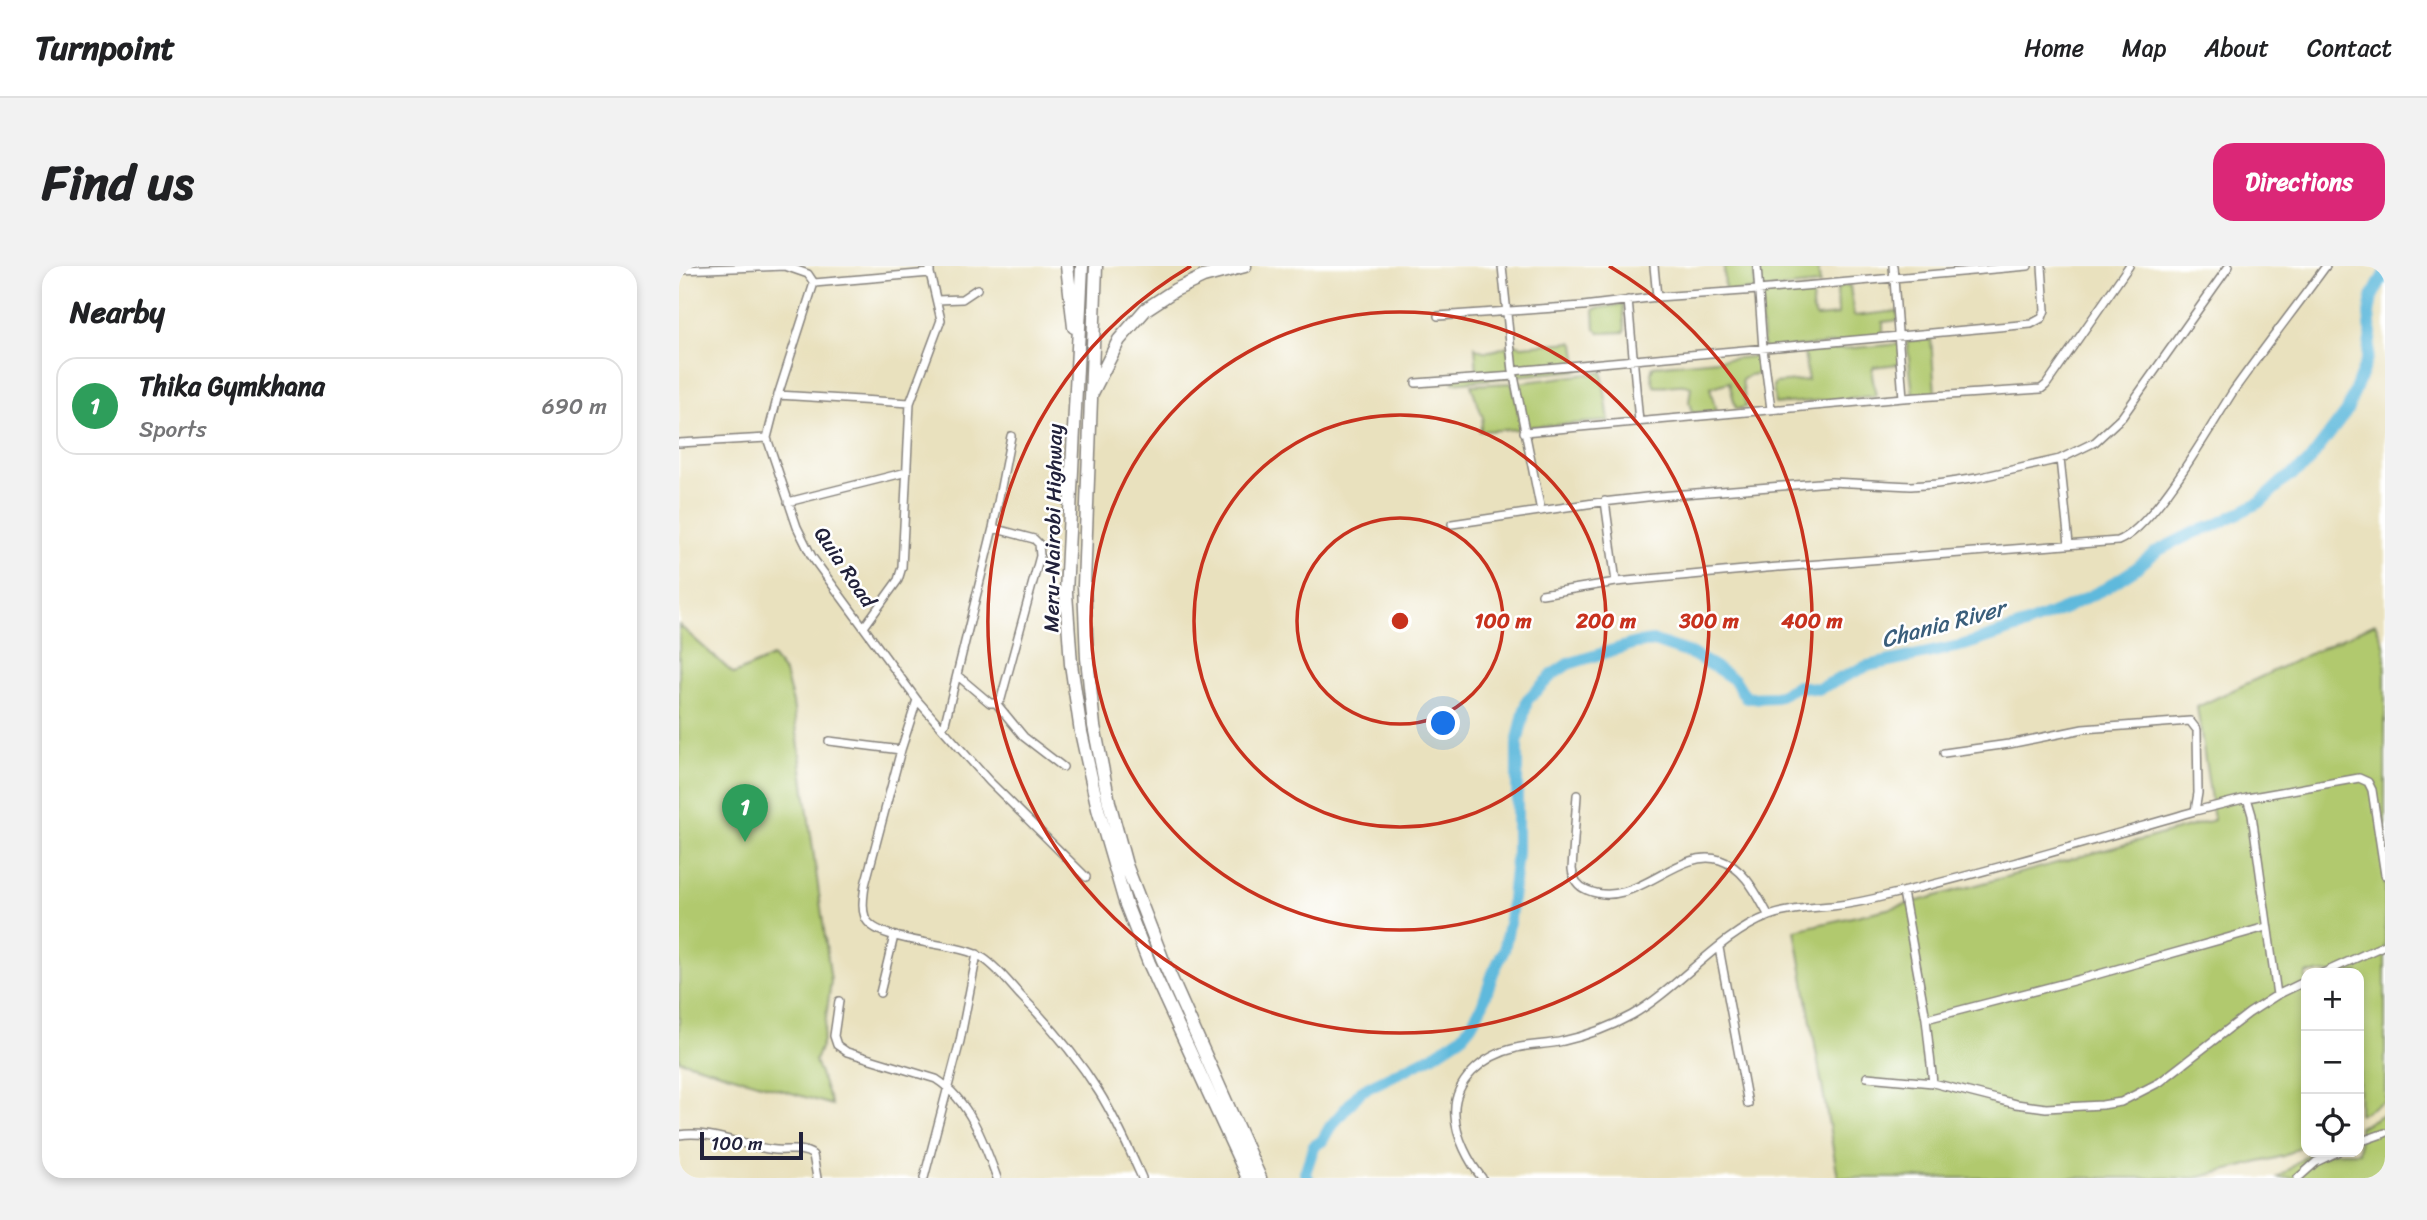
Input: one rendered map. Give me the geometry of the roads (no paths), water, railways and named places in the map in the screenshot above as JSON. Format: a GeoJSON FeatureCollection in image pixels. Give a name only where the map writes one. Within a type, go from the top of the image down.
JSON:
{"type":"FeatureCollection","features":[{"type":"Feature","properties":{"kind":"highway"},"geometry":{"type":"LineString","coordinates":[[1067,266],[1078,355]]}},
{"type":"Feature","properties":{"kind":"highway","name":"Meru-Nairobi Highway"},"geometry":{"type":"LineString","coordinates":[[1083,266],[1066,593],[1071,664],[1081,732],[1098,808],[1125,902],[1149,963],[1248,1178]]}},
{"type":"Feature","properties":{"kind":"highway","name":"Meru-Nairobi Highway"},"geometry":{"type":"LineString","coordinates":[[1096,266],[1084,585],[1087,658],[1094,726],[1109,802],[1126,865],[1162,958],[1260,1178]]}},
{"type":"Feature","properties":{"kind":"highway"},"geometry":{"type":"LineString","coordinates":[[1090,395],[1119,340],[1146,309],[1175,290],[1203,277],[1245,266]]}},
{"type":"Feature","properties":{"kind":"street"},"geometry":{"type":"LineString","coordinates":[[680,269],[785,266],[807,274],[814,283]]}},
{"type":"Feature","properties":{"kind":"street"},"geometry":{"type":"LineString","coordinates":[[1502,266],[1514,374],[1541,511]]}},
{"type":"Feature","properties":{"kind":"street"},"geometry":{"type":"LineString","coordinates":[[1654,266],[1657,297]]}},
{"type":"Feature","properties":{"kind":"street"},"geometry":{"type":"LineString","coordinates":[[1757,266],[1763,349],[1771,409]]}},
{"type":"Feature","properties":{"kind":"street"},"geometry":{"type":"LineString","coordinates":[[1893,266],[1903,398]]}},
{"type":"Feature","properties":{"kind":"street"},"geometry":{"type":"LineString","coordinates":[[1438,316],[2028,266]]}},
{"type":"Feature","properties":{"kind":"street"},"geometry":{"type":"LineString","coordinates":[[1416,383],[2035,323],[2042,318],[2045,310],[2042,266]]}},
{"type":"Feature","properties":{"kind":"street"},"geometry":{"type":"LineString","coordinates":[[1524,432],[1903,398],[2035,390],[2044,387],[2129,266]]}},
{"type":"Feature","properties":{"kind":"street"},"geometry":{"type":"LineString","coordinates":[[1452,524],[1605,501],[1831,482],[1911,486],[1937,484],[2060,459],[2095,442],[2122,417],[2229,266]]}},
{"type":"Feature","properties":{"kind":"street"},"geometry":{"type":"LineString","coordinates":[[1542,594],[1616,582],[2118,541],[2132,533],[2147,517],[2190,460],[2271,339],[2326,266]]}},
{"type":"Feature","properties":{"kind":"street"},"geometry":{"type":"LineString","coordinates":[[814,283],[930,270],[941,320],[910,403],[902,567],[898,580],[864,627]]}},
{"type":"Feature","properties":{"kind":"street"},"geometry":{"type":"LineString","coordinates":[[679,443],[767,438],[814,283]]}},
{"type":"Feature","properties":{"kind":"street"},"geometry":{"type":"LineString","coordinates":[[937,300],[963,299],[977,289]]}},
{"type":"Feature","properties":{"kind":"street"},"geometry":{"type":"LineString","coordinates":[[1628,300],[1639,422]]}},
{"type":"Feature","properties":{"kind":"street"},"geometry":{"type":"LineString","coordinates":[[778,395],[910,403]]}},
{"type":"Feature","properties":{"kind":"street"},"geometry":{"type":"LineString","coordinates":[[941,727],[945,723],[958,676],[993,528],[1011,436]]}},
{"type":"Feature","properties":{"kind":"street","name":"Quia Road"},"geometry":{"type":"LineString","coordinates":[[767,438],[788,502],[812,557],[917,700],[989,781],[1086,877]]}},
{"type":"Feature","properties":{"kind":"street"},"geometry":{"type":"LineString","coordinates":[[2060,459],[2069,544]]}},
{"type":"Feature","properties":{"kind":"street"},"geometry":{"type":"LineString","coordinates":[[788,502],[907,472]]}},
{"type":"Feature","properties":{"kind":"street"},"geometry":{"type":"LineString","coordinates":[[1605,501],[1616,582]]}},
{"type":"Feature","properties":{"kind":"street"},"geometry":{"type":"LineString","coordinates":[[993,528],[1034,539],[1041,551],[1001,699],[996,704]]}},
{"type":"Feature","properties":{"kind":"street"},"geometry":{"type":"LineString","coordinates":[[958,676],[990,703],[996,704],[1024,737],[1063,766]]}},
{"type":"Feature","properties":{"kind":"street"},"geometry":{"type":"LineString","coordinates":[[917,700],[865,885],[862,906],[865,920],[875,928],[894,936],[977,954],[992,965],[1042,1017],[1083,1068],[1120,1130],[1142,1178]]}},
{"type":"Feature","properties":{"kind":"street"},"geometry":{"type":"LineString","coordinates":[[1944,753],[1998,746],[2083,729],[2190,721],[2197,730],[2198,793],[2195,811]]}},
{"type":"Feature","properties":{"kind":"street"},"geometry":{"type":"LineString","coordinates":[[829,741],[901,750]]}},
{"type":"Feature","properties":{"kind":"street"},"geometry":{"type":"LineString","coordinates":[[1482,1178],[1467,1155],[1455,1125],[1454,1104],[1460,1086],[1474,1069],[1494,1056],[1515,1048],[1563,1041],[1597,1031],[1632,1015],[1749,926],[1769,916],[1870,900],[2247,798],[2359,778],[2368,782],[2372,790],[2385,875]]}},
{"type":"Feature","properties":{"kind":"street"},"geometry":{"type":"LineString","coordinates":[[1577,795],[1571,869],[1574,880],[1584,889],[1598,894],[1622,893],[1686,863],[1713,858],[1732,865],[1739,871],[1769,916]]}},
{"type":"Feature","properties":{"kind":"street"},"geometry":{"type":"LineString","coordinates":[[2247,798],[2252,815],[2277,995]]}},
{"type":"Feature","properties":{"kind":"street"},"geometry":{"type":"LineString","coordinates":[[1903,892],[1926,1019],[1933,1083]]}},
{"type":"Feature","properties":{"kind":"street"},"geometry":{"type":"LineString","coordinates":[[1926,1019],[2266,927]]}},
{"type":"Feature","properties":{"kind":"street"},"geometry":{"type":"LineString","coordinates":[[880,993],[894,936]]}},
{"type":"Feature","properties":{"kind":"street"},"geometry":{"type":"LineString","coordinates":[[2334,968],[2385,945]]}},
{"type":"Feature","properties":{"kind":"street"},"geometry":{"type":"LineString","coordinates":[[1719,948],[1748,1104]]}},
{"type":"Feature","properties":{"kind":"street"},"geometry":{"type":"LineString","coordinates":[[924,1178],[960,1041],[977,954]]}},
{"type":"Feature","properties":{"kind":"street"},"geometry":{"type":"LineString","coordinates":[[1867,1077],[1933,1083],[2016,1104],[2046,1108],[2121,1102],[2159,1082],[2249,1013],[2301,983]]}},
{"type":"Feature","properties":{"kind":"street"},"geometry":{"type":"LineString","coordinates":[[839,1000],[834,1036],[837,1045],[847,1052],[936,1079],[948,1087],[982,1137],[997,1178]]}},
{"type":"Feature","properties":{"kind":"street"},"geometry":{"type":"LineString","coordinates":[[2364,1140],[2385,1133]]}},
{"type":"Feature","properties":{"kind":"street"},"geometry":{"type":"LineString","coordinates":[[679,1135],[705,1134],[760,1148],[806,1150],[813,1155],[817,1178]]}},
{"type":"Feature","properties":{"kind":"street"},"geometry":{"type":"LineString","coordinates":[[2298,1178],[2316,1162],[2326,1157]]}},
{"type":"Feature","properties":{"kind":"waterway","name":"Chania River"},"geometry":{"type":"LineString","coordinates":[[1308,1178],[1305,1173],[1314,1146],[1322,1141],[1330,1127],[1361,1091],[1432,1056],[1461,1037],[1483,1003],[1504,950],[1510,918],[1517,852],[1517,744],[1527,700],[1552,675],[1568,664],[1636,643],[1654,641],[1692,654],[1715,667],[1735,680],[1746,698],[1776,697],[1798,686],[1818,689],[1867,666],[1964,645],[2066,608],[2106,588],[2157,551],[2260,502],[2307,464],[2347,411],[2367,359],[2372,297],[2385,272]]}},
{"type":"Feature","properties":{"kind":"place","name":"Thika Gymkhana"},"geometry":{"type":"Point","coordinates":[745,842]}}]}
